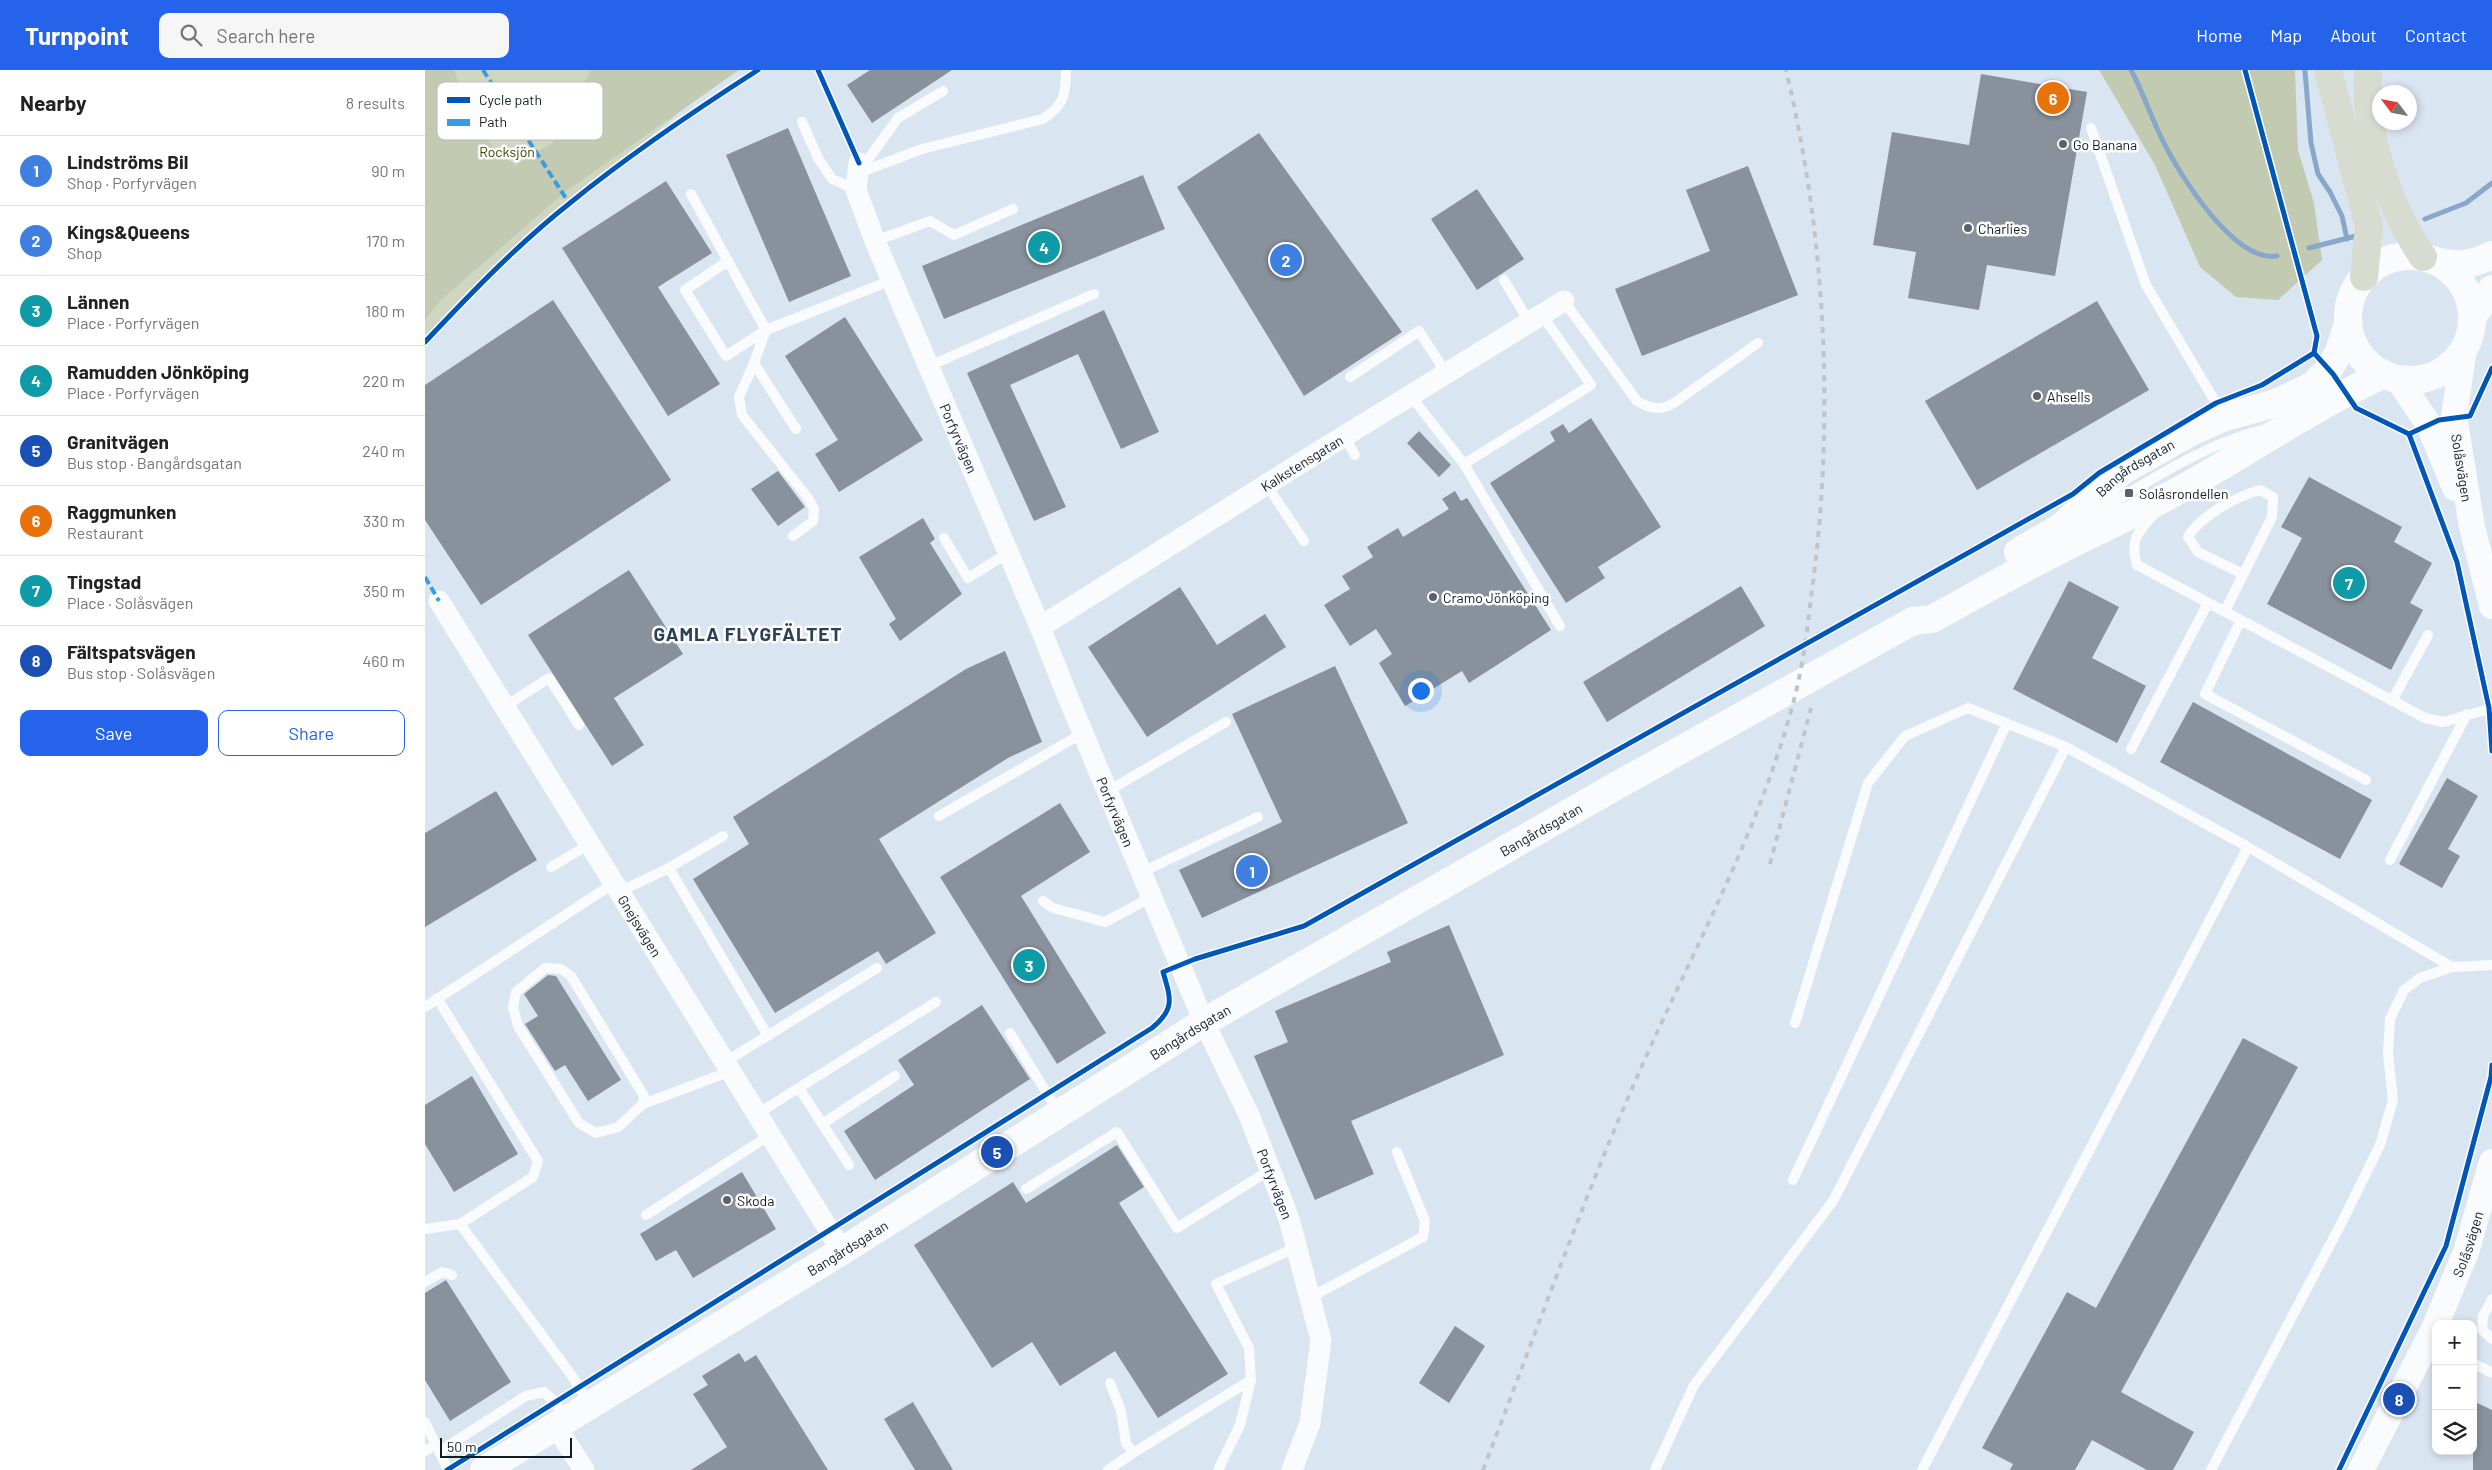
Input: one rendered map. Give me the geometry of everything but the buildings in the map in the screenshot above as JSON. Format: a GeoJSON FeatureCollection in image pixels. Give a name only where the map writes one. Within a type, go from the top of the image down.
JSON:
{"type":"FeatureCollection","features":[{"type":"Feature","properties":{"kind":"highway"},"geometry":{"type":"LineString","coordinates":[[2328,70],[2369,226],[2364,277]]}},
{"type":"Feature","properties":{"kind":"highway"},"geometry":{"type":"LineString","coordinates":[[2368,70],[2371,123],[2383,174],[2394,206],[2407,232],[2429,259]]}},
{"type":"Feature","properties":{"kind":"main road"},"geometry":{"type":"LineString","coordinates":[[2429,259],[2446,268],[2465,289],[2472,317],[2470,334],[2464,349],[2451,364],[2435,375],[2417,380],[2391,377],[2370,366],[2359,354],[2351,339],[2348,323],[2349,306],[2354,290],[2364,277],[2376,266],[2391,259],[2407,256],[2429,259],[2458,266],[2473,264],[2492,255]]}},
{"type":"Feature","properties":{"kind":"main road"},"geometry":{"type":"LineString","coordinates":[[2472,317],[2492,289]]}},
{"type":"Feature","properties":{"kind":"main road","name":"Bangårdsgatan"},"geometry":{"type":"LineString","coordinates":[[1913,621],[1924,606],[2061,527],[2122,471],[2189,433],[2230,427],[2312,386],[2329,370],[2339,352],[2348,323]]}},
{"type":"Feature","properties":{"kind":"main road","name":"Bangårdsgatan"},"geometry":{"type":"LineString","coordinates":[[484,1470],[559,1422],[842,1251],[1204,1022],[1615,786],[1913,621],[1932,619],[2056,552],[2176,492],[2222,466],[2275,419],[2391,377]]}},
{"type":"Feature","properties":{"kind":"street","name":"Porfyrvägen"},"geometry":{"type":"LineString","coordinates":[[858,175],[875,241],[1040,627],[1204,1022],[1249,1115],[1297,1246],[1321,1340],[1310,1423],[1292,1470]]}},
{"type":"Feature","properties":{"kind":"street","name":"Kalkstensgatan"},"geometry":{"type":"LineString","coordinates":[[1040,627],[1344,436],[1564,301]]}},
{"type":"Feature","properties":{"kind":"street","name":"Solåsvägen"},"geometry":{"type":"LineString","coordinates":[[2464,349],[2454,416],[2472,527],[2492,606]]}},
{"type":"Feature","properties":{"kind":"street","name":"Solåsvägen"},"geometry":{"type":"LineString","coordinates":[[2391,377],[2429,425],[2472,527]]}},
{"type":"Feature","properties":{"kind":"street","name":"Gnejsvägen"},"geometry":{"type":"LineString","coordinates":[[439,601],[842,1251]]}},
{"type":"Feature","properties":{"kind":"street","name":"Solåsvägen"},"geometry":{"type":"LineString","coordinates":[[2439,1320],[2486,1201],[2492,1162]]}},
{"type":"Feature","properties":{"kind":"street","name":"Solåsvägen"},"geometry":{"type":"LineString","coordinates":[[2361,1470],[2432,1336]]}},
{"type":"Feature","properties":{"kind":"street"},"geometry":{"type":"LineString","coordinates":[[559,1422],[584,1470]]}},
{"type":"Feature","properties":{"kind":"lane"},"geometry":{"type":"LineString","coordinates":[[802,122],[819,158],[832,179],[858,175],[922,149],[1043,119],[1059,109],[1066,84],[1066,70]]}},
{"type":"Feature","properties":{"kind":"lane"},"geometry":{"type":"LineString","coordinates":[[858,175],[898,118],[943,91]]}},
{"type":"Feature","properties":{"kind":"lane"},"geometry":{"type":"LineString","coordinates":[[2091,128],[2147,286],[2230,427],[2275,419],[2312,386]]}},
{"type":"Feature","properties":{"kind":"lane"},"geometry":{"type":"LineString","coordinates":[[691,194],[766,330],[739,397],[742,416],[808,498],[814,509],[813,521],[793,536]]}},
{"type":"Feature","properties":{"kind":"lane"},"geometry":{"type":"LineString","coordinates":[[875,241],[930,222],[954,235],[1013,209]]}},
{"type":"Feature","properties":{"kind":"lane"},"geometry":{"type":"LineString","coordinates":[[728,261],[685,290],[726,356],[766,330],[892,280]]}},
{"type":"Feature","properties":{"kind":"lane"},"geometry":{"type":"LineString","coordinates":[[1464,464],[1591,385],[1503,280]]}},
{"type":"Feature","properties":{"kind":"lane"},"geometry":{"type":"LineString","coordinates":[[929,366],[1094,294]]}},
{"type":"Feature","properties":{"kind":"lane"},"geometry":{"type":"LineString","coordinates":[[1564,301],[1637,402],[1649,408],[1664,409],[1758,343]]}},
{"type":"Feature","properties":{"kind":"lane"},"geometry":{"type":"LineString","coordinates":[[1350,377],[1419,331],[1446,373]]}},
{"type":"Feature","properties":{"kind":"lane"},"geometry":{"type":"LineString","coordinates":[[754,363],[796,430]]}},
{"type":"Feature","properties":{"kind":"lane"},"geometry":{"type":"LineString","coordinates":[[1410,395],[1464,464],[1560,626]]}},
{"type":"Feature","properties":{"kind":"lane","name":"Bangårdsgatan"},"geometry":{"type":"LineString","coordinates":[[2230,427],[2275,419]]}},
{"type":"Feature","properties":{"kind":"lane"},"geometry":{"type":"LineString","coordinates":[[1344,436],[1355,455]]}},
{"type":"Feature","properties":{"kind":"lane"},"geometry":{"type":"LineString","coordinates":[[1267,484],[1304,541]]}},
{"type":"Feature","properties":{"kind":"lane"},"geometry":{"type":"LineString","coordinates":[[2225,611],[2272,517],[2273,497],[2260,490],[2246,493],[2195,524],[2189,537],[2198,552],[2243,574]]}},
{"type":"Feature","properties":{"kind":"lane"},"geometry":{"type":"LineString","coordinates":[[2176,492],[2138,532],[2133,551],[2137,564],[2425,718],[2443,722],[2492,708]]}},
{"type":"Feature","properties":{"kind":"lane"},"geometry":{"type":"LineString","coordinates":[[944,538],[968,578],[1008,553]]}},
{"type":"Feature","properties":{"kind":"lane"},"geometry":{"type":"LineString","coordinates":[[2131,749],[2208,603]]}},
{"type":"Feature","properties":{"kind":"lane"},"geometry":{"type":"LineString","coordinates":[[2241,620],[2205,694],[2366,780]]}},
{"type":"Feature","properties":{"kind":"lane"},"geometry":{"type":"LineString","coordinates":[[2392,701],[2428,635]]}},
{"type":"Feature","properties":{"kind":"lane"},"geometry":{"type":"LineString","coordinates":[[505,707],[549,678],[579,725]]}},
{"type":"Feature","properties":{"kind":"lane"},"geometry":{"type":"LineString","coordinates":[[1795,1023],[1868,783],[1905,736],[1968,708],[2066,746],[2248,847],[2452,967]]}},
{"type":"Feature","properties":{"kind":"lane"},"geometry":{"type":"LineString","coordinates":[[2389,860],[2467,714]]}},
{"type":"Feature","properties":{"kind":"lane"},"geometry":{"type":"LineString","coordinates":[[1108,791],[1226,722]]}},
{"type":"Feature","properties":{"kind":"lane"},"geometry":{"type":"LineString","coordinates":[[1793,1180],[2007,723]]}},
{"type":"Feature","properties":{"kind":"lane"},"geometry":{"type":"LineString","coordinates":[[939,816],[1083,733]]}},
{"type":"Feature","properties":{"kind":"lane"},"geometry":{"type":"LineString","coordinates":[[1655,1470],[1694,1385],[1833,1201],[2066,746]]}},
{"type":"Feature","properties":{"kind":"lane"},"geometry":{"type":"LineString","coordinates":[[1142,872],[1258,817]]}},
{"type":"Feature","properties":{"kind":"lane"},"geometry":{"type":"LineString","coordinates":[[425,1006],[617,888],[669,868],[723,836]]}},
{"type":"Feature","properties":{"kind":"lane"},"geometry":{"type":"LineString","coordinates":[[551,867],[589,844]]}},
{"type":"Feature","properties":{"kind":"lane"},"geometry":{"type":"LineString","coordinates":[[1922,1470],[2248,847]]}},
{"type":"Feature","properties":{"kind":"lane"},"geometry":{"type":"LineString","coordinates":[[669,868],[768,1036]]}},
{"type":"Feature","properties":{"kind":"lane"},"geometry":{"type":"LineString","coordinates":[[1043,901],[1053,908],[1105,922],[1152,897]]}},
{"type":"Feature","properties":{"kind":"lane"},"geometry":{"type":"LineString","coordinates":[[2211,1470],[2343,1220],[2380,1145],[2393,1100],[2387,1054],[2391,1020],[2404,990],[2420,978],[2452,967],[2492,964]]}},
{"type":"Feature","properties":{"kind":"lane"},"geometry":{"type":"LineString","coordinates":[[643,1104],[643,1096],[571,976],[561,969],[545,968],[516,992],[513,1008],[518,1026],[579,1124],[596,1133],[617,1127],[643,1104],[728,1067],[768,1036],[877,968]]}},
{"type":"Feature","properties":{"kind":"lane"},"geometry":{"type":"LineString","coordinates":[[425,1229],[460,1224],[533,1177],[538,1161],[437,998]]}},
{"type":"Feature","properties":{"kind":"lane"},"geometry":{"type":"LineString","coordinates":[[757,1114],[937,1002]]}},
{"type":"Feature","properties":{"kind":"lane"},"geometry":{"type":"LineString","coordinates":[[1010,1033],[1059,1114]]}},
{"type":"Feature","properties":{"kind":"lane"},"geometry":{"type":"LineString","coordinates":[[822,1124],[895,1076]]}},
{"type":"Feature","properties":{"kind":"lane"},"geometry":{"type":"LineString","coordinates":[[799,1088],[849,1165]]}},
{"type":"Feature","properties":{"kind":"lane"},"geometry":{"type":"LineString","coordinates":[[1026,1189],[1117,1132],[1177,1228],[1270,1170]]}},
{"type":"Feature","properties":{"kind":"lane"},"geometry":{"type":"LineString","coordinates":[[646,1215],[770,1135]]}},
{"type":"Feature","properties":{"kind":"lane"},"geometry":{"type":"LineString","coordinates":[[1311,1297],[1423,1238],[1425,1222],[1397,1152]]}},
{"type":"Feature","properties":{"kind":"lane"},"geometry":{"type":"LineString","coordinates":[[460,1224],[572,1376],[590,1404]]}},
{"type":"Feature","properties":{"kind":"lane"},"geometry":{"type":"LineString","coordinates":[[1218,1470],[1240,1425],[1251,1380],[1249,1348],[1215,1284],[1297,1246]]}},
{"type":"Feature","properties":{"kind":"lane"},"geometry":{"type":"LineString","coordinates":[[425,1282],[442,1272],[453,1275]]}},
{"type":"Feature","properties":{"kind":"lane"},"geometry":{"type":"LineString","coordinates":[[2492,1299],[2483,1316],[2482,1330],[2492,1340]]}},
{"type":"Feature","properties":{"kind":"lane"},"geometry":{"type":"LineString","coordinates":[[2477,1364],[2492,1373]]}},
{"type":"Feature","properties":{"kind":"lane"},"geometry":{"type":"LineString","coordinates":[[1108,1470],[1251,1380]]}},
{"type":"Feature","properties":{"kind":"lane"},"geometry":{"type":"LineString","coordinates":[[1110,1383],[1121,1411],[1126,1443],[1133,1453]]}},
{"type":"Feature","properties":{"kind":"lane"},"geometry":{"type":"LineString","coordinates":[[425,1451],[438,1448],[526,1396],[544,1392],[555,1402],[559,1422]]}},
{"type":"Feature","properties":{"kind":"lane"},"geometry":{"type":"LineString","coordinates":[[425,1422],[448,1470]]}},
{"type":"Feature","properties":{"kind":"green space","name":"Rocksjön"},"geometry":{"type":"Polygon","coordinates":[[[425,70],[739,70],[719,80],[550,220],[485,280],[425,343],[425,70]]]}},
{"type":"Feature","properties":{"kind":"green space","name":"Rocksjön"},"geometry":{"type":"Polygon","coordinates":[[[425,70],[454,70],[458,82],[437,82],[437,140],[488,140],[516,165],[554,140],[603,140],[603,82],[585,82],[591,70],[739,70],[565,192],[441,300],[425,320],[425,70]]]}},
{"type":"Feature","properties":{"kind":"green space"},"geometry":{"type":"Polygon","coordinates":[[[2099,70],[2295,70],[2298,150],[2314,203],[2322,260],[2278,300],[2236,297],[2200,267],[2155,165],[2099,70]]]}},
{"type":"Feature","properties":{"kind":"waterway"},"geometry":{"type":"LineString","coordinates":[[2131,70],[2172,158],[2196,196],[2227,232],[2244,246],[2261,255],[2277,256]]}},
{"type":"Feature","properties":{"kind":"waterway"},"geometry":{"type":"LineString","coordinates":[[2305,71],[2311,143],[2318,174],[2342,216],[2347,239]]}},
{"type":"Feature","properties":{"kind":"waterway"},"geometry":{"type":"LineString","coordinates":[[2425,219],[2466,203],[2492,183]]}},
{"type":"Feature","properties":{"kind":"waterway"},"geometry":{"type":"LineString","coordinates":[[2309,248],[2356,236]]}},
{"type":"Feature","properties":{"kind":"railway"},"geometry":{"type":"LineString","coordinates":[[1483,1470],[1602,1160],[1645,1059],[1748,833],[1782,740],[1799,679],[1804,654],[1819,525],[1823,460],[1823,329],[1818,263],[1810,198],[1800,134],[1786,70]]}},
{"type":"Feature","properties":{"kind":"railway"},"geometry":{"type":"LineString","coordinates":[[1770,864],[1811,708]]}},
{"type":"Feature","properties":{"kind":"marked path"},"geometry":{"type":"LineString","coordinates":[[483,70],[491,82]]}},
{"type":"Feature","properties":{"kind":"marked path"},"geometry":{"type":"LineString","coordinates":[[528,140],[569,203]]}},
{"type":"Feature","properties":{"kind":"marked path"},"geometry":{"type":"LineString","coordinates":[[425,577],[439,601]]}},
{"type":"Feature","properties":{"kind":"cycle path"},"geometry":{"type":"LineString","coordinates":[[425,342],[477,288],[550,219],[662,134],[758,70]]}},
{"type":"Feature","properties":{"kind":"cycle path"},"geometry":{"type":"LineString","coordinates":[[818,70],[859,163]]}},
{"type":"Feature","properties":{"kind":"cycle path"},"geometry":{"type":"LineString","coordinates":[[2245,70],[2317,336],[2314,353],[2333,374],[2356,408],[2409,434],[2439,420],[2470,416],[2492,368]]}},
{"type":"Feature","properties":{"kind":"cycle path"},"geometry":{"type":"LineString","coordinates":[[447,1470],[1152,1028],[1165,1015],[1168,1009],[1168,989],[1163,972],[1195,959],[1304,926],[2073,494],[2099,473],[2216,403],[2262,385],[2314,353]]}},
{"type":"Feature","properties":{"kind":"cycle path"},"geometry":{"type":"LineString","coordinates":[[2409,434],[2457,562],[2489,708],[2492,751]]}},
{"type":"Feature","properties":{"kind":"cycle path"},"geometry":{"type":"LineString","coordinates":[[2339,1470],[2446,1246],[2491,1077],[2492,1065]]}},
{"type":"Feature","properties":{"kind":"place","name":"Raggmunken"},"geometry":{"type":"Point","coordinates":[2053,98]}},
{"type":"Feature","properties":{"kind":"place","name":"Go Banana"},"geometry":{"type":"Point","coordinates":[2063,144]}},
{"type":"Feature","properties":{"kind":"place","name":"Charlies"},"geometry":{"type":"Point","coordinates":[1968,228]}},
{"type":"Feature","properties":{"kind":"place","name":"Ramudden Jönköping"},"geometry":{"type":"Point","coordinates":[1044,247]}},
{"type":"Feature","properties":{"kind":"place","name":"Kings&Queens"},"geometry":{"type":"Point","coordinates":[1286,260]}},
{"type":"Feature","properties":{"kind":"place","name":"Ahsells"},"geometry":{"type":"Point","coordinates":[2037,396]}},
{"type":"Feature","properties":{"kind":"place","name":"Solåsrondellen"},"geometry":{"type":"Point","coordinates":[2129,493]}},
{"type":"Feature","properties":{"kind":"place","name":"Tingstad"},"geometry":{"type":"Point","coordinates":[2349,583]}},
{"type":"Feature","properties":{"kind":"place","name":"Cramo Jönköping"},"geometry":{"type":"Point","coordinates":[1433,597]}},
{"type":"Feature","properties":{"kind":"place","name":"Lindströms Bil"},"geometry":{"type":"Point","coordinates":[1252,871]}},
{"type":"Feature","properties":{"kind":"place","name":"Lännen"},"geometry":{"type":"Point","coordinates":[1029,965]}},
{"type":"Feature","properties":{"kind":"place","name":"Granitvägen"},"geometry":{"type":"Point","coordinates":[997,1152]}},
{"type":"Feature","properties":{"kind":"place","name":"Skoda"},"geometry":{"type":"Point","coordinates":[727,1200]}},
{"type":"Feature","properties":{"kind":"place","name":"Fältspatsvägen"},"geometry":{"type":"Point","coordinates":[2399,1399]}},
{"type":"Feature","properties":{"kind":"district","name":"GAMLA FLYGFÄLTET"},"geometry":{"type":"Point","coordinates":[748,633]}}]}
